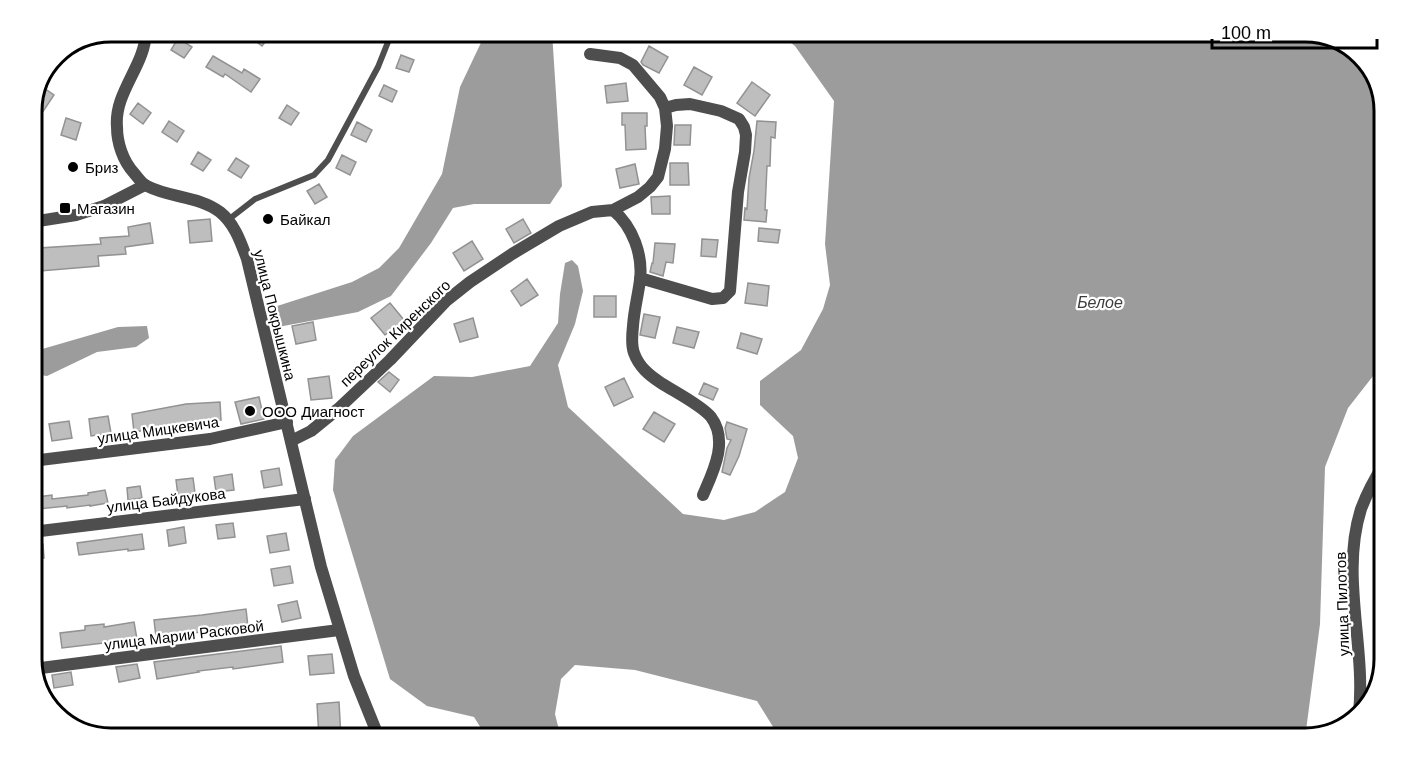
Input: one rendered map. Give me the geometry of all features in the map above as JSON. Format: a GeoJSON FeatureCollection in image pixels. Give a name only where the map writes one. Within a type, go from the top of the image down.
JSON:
{"type":"FeatureCollection","features":[{"type":"Feature","properties":{"kind":"street"},"geometry":{"type":"LineString","coordinates":[[42,220],[76,215],[104,206],[145,185],[128,167],[120,148],[116,114],[145,42]]}},
{"type":"Feature","properties":{"kind":"street"},"geometry":{"type":"LineString","coordinates":[[590,54],[620,58],[633,65],[660,97],[665,108],[690,104],[721,111],[739,119],[744,126],[745,152],[738,192],[730,291],[723,298],[712,299],[640,278]]}},
{"type":"Feature","properties":{"kind":"street","name":"переулок Киренского"},"geometry":{"type":"LineString","coordinates":[[291,441],[311,431],[338,409],[390,360],[446,301],[470,282],[528,244],[567,222],[592,212],[614,210],[638,197],[650,187],[658,177],[665,149],[667,126],[665,108]]}},
{"type":"Feature","properties":{"kind":"street","name":"улица Покрышкина"},"geometry":{"type":"LineString","coordinates":[[145,185],[200,201],[220,211],[237,233],[247,259],[321,567],[354,675],[375,728]]}},
{"type":"Feature","properties":{"kind":"street"},"geometry":{"type":"LineString","coordinates":[[614,210],[631,231],[640,264],[632,337],[633,350],[638,363],[650,376],[702,410],[715,425],[719,451],[703,495]]}},
{"type":"Feature","properties":{"kind":"street","name":"улица Мицкевича"},"geometry":{"type":"LineString","coordinates":[[42,460],[210,439],[287,422]]}},
{"type":"Feature","properties":{"kind":"street","name":"улица Пилотов"},"geometry":{"type":"LineString","coordinates":[[1359,701],[1360,676],[1353,567],[1355,538],[1362,509],[1374,480]]}},
{"type":"Feature","properties":{"kind":"street","name":"улица Байдукова"},"geometry":{"type":"LineString","coordinates":[[42,531],[304,499]]}},
{"type":"Feature","properties":{"kind":"street","name":"улица Марии Расковой"},"geometry":{"type":"LineString","coordinates":[[42,668],[339,630]]}},
{"type":"Feature","properties":{"kind":"lane"},"geometry":{"type":"LineString","coordinates":[[228,220],[255,199],[314,175],[320,169],[328,159],[378,67],[388,42]]}},
{"type":"Feature","properties":{"kind":"water"},"geometry":{"type":"Polygon","coordinates":[[[481,42],[553,42],[562,186],[550,204],[474,204],[453,208],[431,243],[391,296],[358,312],[278,327],[271,308],[352,282],[379,268],[399,248],[442,174],[460,87],[481,42]]]}},
{"type":"Feature","properties":{"kind":"water","name":"Белое"},"geometry":{"type":"Polygon","coordinates":[[[790,42],[1305,42],[1319,43],[1336,49],[1357,65],[1367,80],[1374,106],[1374,375],[1348,408],[1325,467],[1320,624],[1306,728],[774,728],[757,701],[635,670],[575,665],[561,679],[555,714],[558,728],[481,728],[474,717],[427,706],[390,679],[333,490],[335,460],[353,436],[434,376],[472,377],[530,366],[558,323],[565,263],[572,260],[578,266],[583,291],[575,324],[558,365],[568,407],[683,514],[724,520],[755,512],[785,492],[798,458],[793,436],[760,405],[760,381],[801,350],[823,309],[830,285],[825,244],[834,101],[790,42]]]}},
{"type":"Feature","properties":{"kind":"water"},"geometry":{"type":"Polygon","coordinates":[[[147,326],[149,338],[136,347],[97,352],[47,376],[42,375],[42,349],[118,327],[147,326]]]}},
{"type":"Feature","properties":{"kind":"building"},"geometry":{"type":"Polygon","coordinates":[[[176,42],[184,42],[192,47],[184,58],[171,50],[176,42]]]}},
{"type":"Feature","properties":{"kind":"building"},"geometry":{"type":"Polygon","coordinates":[[[649,46],[668,57],[659,73],[641,62],[649,46]]]}},
{"type":"Feature","properties":{"kind":"building"},"geometry":{"type":"Polygon","coordinates":[[[401,55],[414,60],[409,72],[396,68],[401,55]]]}},
{"type":"Feature","properties":{"kind":"building"},"geometry":{"type":"Polygon","coordinates":[[[213,56],[242,73],[244,69],[260,79],[251,92],[225,74],[223,77],[206,67],[213,56]]]}},
{"type":"Feature","properties":{"kind":"building"},"geometry":{"type":"Polygon","coordinates":[[[694,67],[712,77],[702,95],[684,85],[694,67]]]}},
{"type":"Feature","properties":{"kind":"building"},"geometry":{"type":"Polygon","coordinates":[[[752,82],[770,95],[755,116],[737,103],[752,82]]]}},
{"type":"Feature","properties":{"kind":"building"},"geometry":{"type":"Polygon","coordinates":[[[626,83],[628,101],[607,103],[605,86],[626,83]]]}},
{"type":"Feature","properties":{"kind":"building"},"geometry":{"type":"Polygon","coordinates":[[[384,85],[397,91],[392,102],[379,96],[384,85]]]}},
{"type":"Feature","properties":{"kind":"building"},"geometry":{"type":"Polygon","coordinates":[[[45,89],[54,95],[42,113],[45,89]]]}},
{"type":"Feature","properties":{"kind":"building"},"geometry":{"type":"Polygon","coordinates":[[[138,103],[151,113],[143,124],[130,114],[138,103]]]}},
{"type":"Feature","properties":{"kind":"building"},"geometry":{"type":"Polygon","coordinates":[[[287,105],[299,113],[291,125],[279,118],[287,105]]]}},
{"type":"Feature","properties":{"kind":"building"},"geometry":{"type":"Polygon","coordinates":[[[622,113],[647,113],[646,149],[626,150],[622,113]]]}},
{"type":"Feature","properties":{"kind":"building"},"geometry":{"type":"Polygon","coordinates":[[[66,118],[81,123],[76,140],[61,135],[66,118]]]}},
{"type":"Feature","properties":{"kind":"building"},"geometry":{"type":"Polygon","coordinates":[[[169,121],[184,131],[177,142],[162,132],[169,121]]]}},
{"type":"Feature","properties":{"kind":"building"},"geometry":{"type":"Polygon","coordinates":[[[757,121],[776,122],[775,138],[771,137],[770,166],[767,166],[766,222],[744,220],[757,121]]]}},
{"type":"Feature","properties":{"kind":"building"},"geometry":{"type":"Polygon","coordinates":[[[357,122],[372,130],[366,142],[351,135],[357,122]]]}},
{"type":"Feature","properties":{"kind":"building"},"geometry":{"type":"Polygon","coordinates":[[[675,125],[691,125],[690,145],[674,145],[675,125]]]}},
{"type":"Feature","properties":{"kind":"building"},"geometry":{"type":"Polygon","coordinates":[[[198,152],[211,160],[203,171],[191,164],[198,152]]]}},
{"type":"Feature","properties":{"kind":"building"},"geometry":{"type":"Polygon","coordinates":[[[342,155],[356,162],[350,175],[336,168],[342,155]]]}},
{"type":"Feature","properties":{"kind":"building"},"geometry":{"type":"Polygon","coordinates":[[[236,158],[249,166],[241,178],[228,170],[236,158]]]}},
{"type":"Feature","properties":{"kind":"building"},"geometry":{"type":"Polygon","coordinates":[[[670,163],[688,163],[689,185],[670,185],[670,163]]]}},
{"type":"Feature","properties":{"kind":"building"},"geometry":{"type":"Polygon","coordinates":[[[635,164],[639,184],[620,188],[616,169],[635,164]]]}},
{"type":"Feature","properties":{"kind":"building"},"geometry":{"type":"Polygon","coordinates":[[[319,184],[327,197],[315,204],[307,191],[319,184]]]}},
{"type":"Feature","properties":{"kind":"building"},"geometry":{"type":"Polygon","coordinates":[[[670,196],[670,214],[652,214],[651,197],[670,196]]]}},
{"type":"Feature","properties":{"kind":"building"},"geometry":{"type":"Polygon","coordinates":[[[210,219],[212,241],[190,243],[188,221],[210,219]]]}},
{"type":"Feature","properties":{"kind":"building"},"geometry":{"type":"Polygon","coordinates":[[[523,219],[531,233],[514,243],[506,229],[523,219]]]}},
{"type":"Feature","properties":{"kind":"building"},"geometry":{"type":"Polygon","coordinates":[[[150,223],[153,243],[125,247],[126,254],[98,256],[99,266],[42,271],[42,248],[101,244],[100,238],[129,236],[128,227],[150,223]]]}},
{"type":"Feature","properties":{"kind":"building"},"geometry":{"type":"Polygon","coordinates":[[[759,228],[780,230],[778,243],[758,241],[759,228]]]}},
{"type":"Feature","properties":{"kind":"building"},"geometry":{"type":"Polygon","coordinates":[[[702,239],[718,240],[716,257],[701,256],[702,239]]]}},
{"type":"Feature","properties":{"kind":"building"},"geometry":{"type":"Polygon","coordinates":[[[472,241],[483,259],[464,271],[453,253],[472,241]]]}},
{"type":"Feature","properties":{"kind":"building"},"geometry":{"type":"Polygon","coordinates":[[[655,243],[675,244],[673,263],[666,262],[663,276],[650,272],[655,243]]]}},
{"type":"Feature","properties":{"kind":"building"},"geometry":{"type":"Polygon","coordinates":[[[527,279],[538,295],[521,306],[511,291],[527,279]]]}},
{"type":"Feature","properties":{"kind":"building"},"geometry":{"type":"Polygon","coordinates":[[[748,283],[769,286],[767,306],[745,303],[748,283]]]}},
{"type":"Feature","properties":{"kind":"building"},"geometry":{"type":"Polygon","coordinates":[[[594,296],[616,296],[616,317],[594,317],[594,296]]]}},
{"type":"Feature","properties":{"kind":"building"},"geometry":{"type":"Polygon","coordinates":[[[390,303],[404,320],[385,335],[371,318],[390,303]]]}},
{"type":"Feature","properties":{"kind":"building"},"geometry":{"type":"Polygon","coordinates":[[[644,314],[660,317],[655,338],[640,335],[644,314]]]}},
{"type":"Feature","properties":{"kind":"building"},"geometry":{"type":"Polygon","coordinates":[[[473,318],[478,337],[460,342],[454,324],[473,318]]]}},
{"type":"Feature","properties":{"kind":"building"},"geometry":{"type":"Polygon","coordinates":[[[313,322],[316,340],[296,344],[292,326],[313,322]]]}},
{"type":"Feature","properties":{"kind":"building"},"geometry":{"type":"Polygon","coordinates":[[[677,327],[699,332],[694,348],[673,343],[677,327]]]}},
{"type":"Feature","properties":{"kind":"building"},"geometry":{"type":"Polygon","coordinates":[[[741,333],[762,339],[757,354],[737,348],[741,333]]]}},
{"type":"Feature","properties":{"kind":"building"},"geometry":{"type":"Polygon","coordinates":[[[389,372],[399,380],[390,392],[378,382],[389,372]]]}},
{"type":"Feature","properties":{"kind":"building"},"geometry":{"type":"Polygon","coordinates":[[[329,376],[332,398],[311,400],[308,379],[329,376]]]}},
{"type":"Feature","properties":{"kind":"building"},"geometry":{"type":"Polygon","coordinates":[[[624,378],[633,397],[614,406],[605,387],[624,378]]]}},
{"type":"Feature","properties":{"kind":"building"},"geometry":{"type":"Polygon","coordinates":[[[704,383],[718,389],[713,400],[699,394],[704,383]]]}},
{"type":"Feature","properties":{"kind":"building","name":"ООО Диагност"},"geometry":{"type":"Polygon","coordinates":[[[259,397],[264,419],[241,424],[235,402],[259,397]]]}},
{"type":"Feature","properties":{"kind":"building"},"geometry":{"type":"Polygon","coordinates":[[[220,402],[221,420],[202,420],[134,432],[132,414],[186,404],[220,402]]]}},
{"type":"Feature","properties":{"kind":"building"},"geometry":{"type":"Polygon","coordinates":[[[654,412],[675,424],[664,442],[643,429],[654,412]]]}},
{"type":"Feature","properties":{"kind":"building"},"geometry":{"type":"Polygon","coordinates":[[[108,416],[111,433],[91,436],[89,419],[108,416]]]}},
{"type":"Feature","properties":{"kind":"building"},"geometry":{"type":"Polygon","coordinates":[[[69,421],[72,438],[52,441],[49,424],[69,421]]]}},
{"type":"Feature","properties":{"kind":"building"},"geometry":{"type":"Polygon","coordinates":[[[727,422],[747,429],[739,456],[730,475],[722,472],[731,440],[727,439],[725,428],[727,422]]]}},
{"type":"Feature","properties":{"kind":"building"},"geometry":{"type":"Polygon","coordinates":[[[279,468],[282,485],[264,488],[261,471],[279,468]]]}},
{"type":"Feature","properties":{"kind":"building"},"geometry":{"type":"Polygon","coordinates":[[[232,474],[234,490],[216,492],[214,477],[232,474]]]}},
{"type":"Feature","properties":{"kind":"building"},"geometry":{"type":"Polygon","coordinates":[[[193,478],[195,493],[178,496],[176,480],[193,478]]]}},
{"type":"Feature","properties":{"kind":"building"},"geometry":{"type":"Polygon","coordinates":[[[140,486],[142,498],[128,500],[127,488],[140,486]]]}},
{"type":"Feature","properties":{"kind":"building"},"geometry":{"type":"Polygon","coordinates":[[[105,490],[108,503],[42,509],[42,496],[52,495],[52,499],[88,495],[88,493],[105,490]]]}},
{"type":"Feature","properties":{"kind":"building"},"geometry":{"type":"Polygon","coordinates":[[[233,523],[235,537],[218,539],[216,525],[233,523]]]}},
{"type":"Feature","properties":{"kind":"building"},"geometry":{"type":"Polygon","coordinates":[[[184,527],[186,543],[169,546],[167,530],[184,527]]]}},
{"type":"Feature","properties":{"kind":"building"},"geometry":{"type":"Polygon","coordinates":[[[286,533],[289,550],[270,553],[267,536],[286,533]]]}},
{"type":"Feature","properties":{"kind":"building"},"geometry":{"type":"Polygon","coordinates":[[[142,534],[144,549],[79,555],[77,543],[142,534]]]}},
{"type":"Feature","properties":{"kind":"building"},"geometry":{"type":"Polygon","coordinates":[[[290,566],[293,583],[274,586],[271,569],[290,566]]]}},
{"type":"Feature","properties":{"kind":"building"},"geometry":{"type":"Polygon","coordinates":[[[297,601],[301,618],[282,622],[278,605],[297,601]]]}},
{"type":"Feature","properties":{"kind":"building"},"geometry":{"type":"Polygon","coordinates":[[[246,609],[248,627],[156,637],[154,620],[246,609]]]}},
{"type":"Feature","properties":{"kind":"building"},"geometry":{"type":"Polygon","coordinates":[[[134,622],[137,639],[62,648],[60,633],[85,630],[85,626],[104,624],[104,627],[134,622]]]}},
{"type":"Feature","properties":{"kind":"building"},"geometry":{"type":"Polygon","coordinates":[[[281,646],[283,662],[198,671],[157,679],[154,662],[281,646]]]}},
{"type":"Feature","properties":{"kind":"building"},"geometry":{"type":"Polygon","coordinates":[[[332,654],[334,673],[310,675],[308,656],[332,654]]]}},
{"type":"Feature","properties":{"kind":"building"},"geometry":{"type":"Polygon","coordinates":[[[137,664],[140,678],[119,682],[116,667],[137,664]]]}},
{"type":"Feature","properties":{"kind":"building"},"geometry":{"type":"Polygon","coordinates":[[[71,672],[73,685],[54,688],[52,675],[71,672]]]}},
{"type":"Feature","properties":{"kind":"building"},"geometry":{"type":"Polygon","coordinates":[[[339,702],[340,728],[318,728],[317,704],[339,702]]]}},
{"type":"Feature","properties":{"kind":"place","name":"Бриз"},"geometry":{"type":"Point","coordinates":[73,167]}},
{"type":"Feature","properties":{"kind":"place","name":"Магазин"},"geometry":{"type":"Point","coordinates":[65,208]}},
{"type":"Feature","properties":{"kind":"place","name":"Байкал"},"geometry":{"type":"Point","coordinates":[268,219]}},
{"type":"Feature","properties":{"kind":"place","name":"ООО Диагност"},"geometry":{"type":"Point","coordinates":[250,411]}}]}
